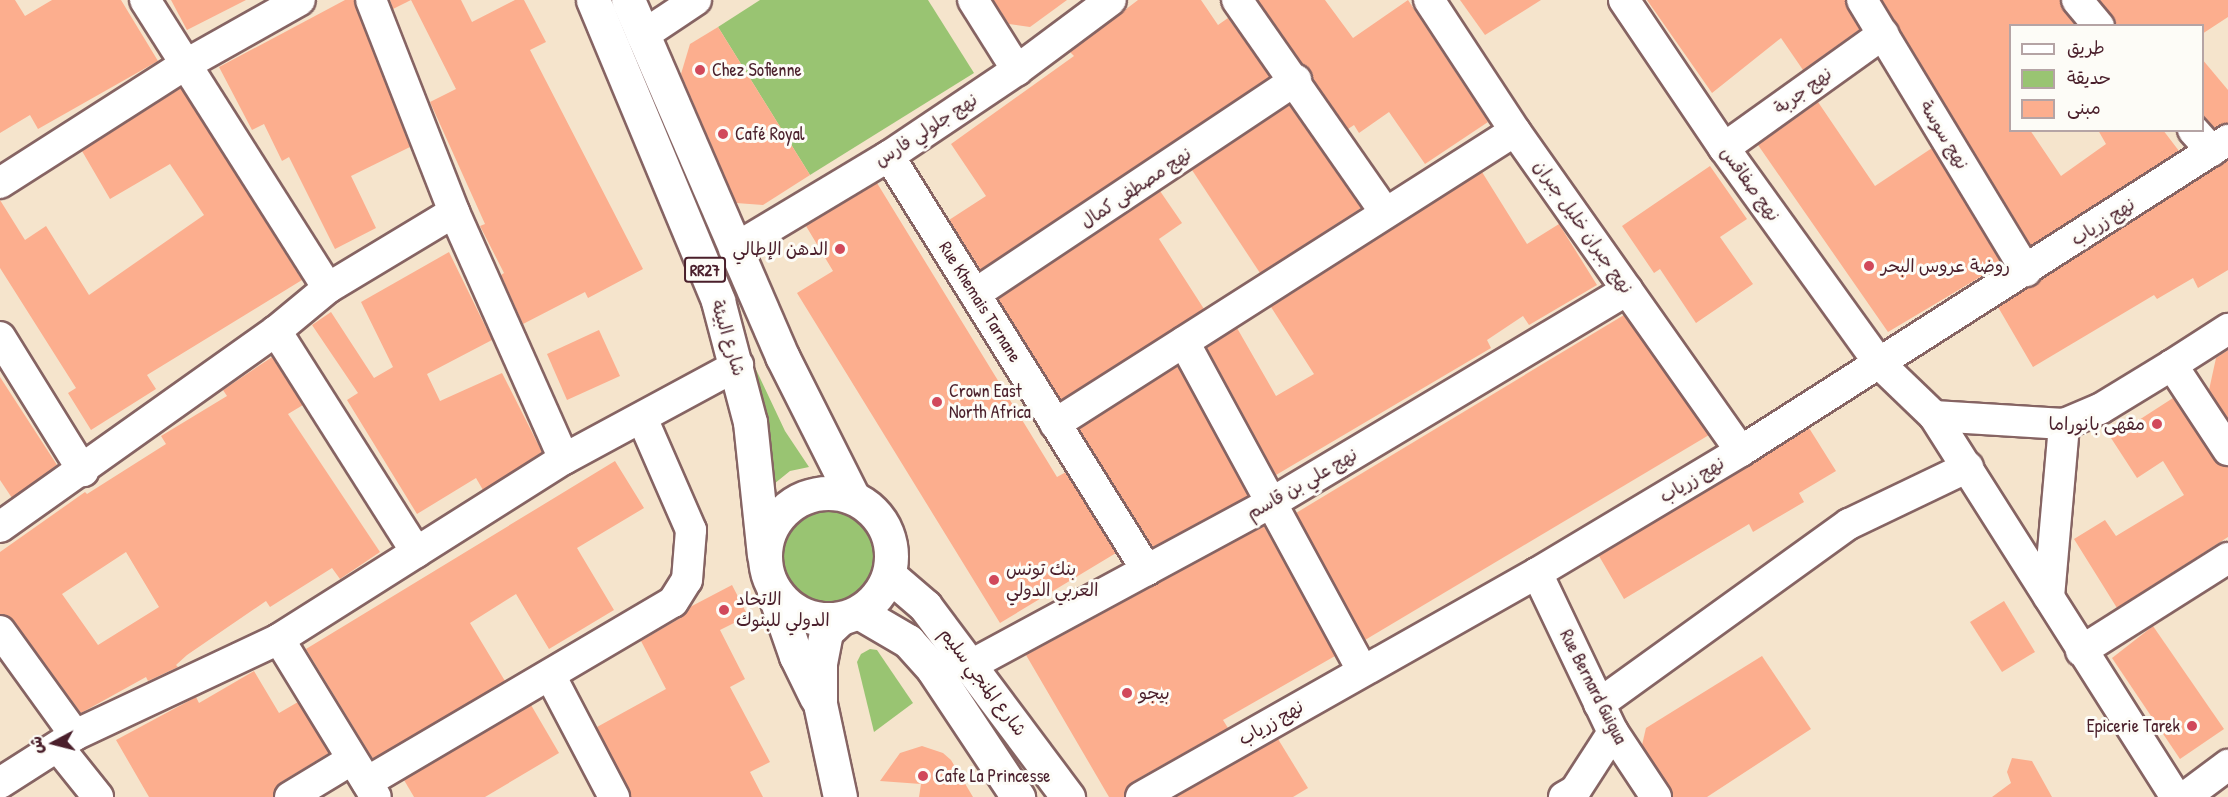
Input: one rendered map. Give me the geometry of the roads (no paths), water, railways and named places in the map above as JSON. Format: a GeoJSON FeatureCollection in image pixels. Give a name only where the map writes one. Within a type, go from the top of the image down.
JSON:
{"type":"FeatureCollection","features":[{"type":"Feature","properties":{"kind":"main road","name":"شارع البيئة"},"geometry":{"type":"LineString","coordinates":[[593,0],[718,301],[738,365],[756,464],[768,570],[796,656],[820,704]]}},
{"type":"Feature","properties":{"kind":"main road","name":"شارع البيئة"},"geometry":{"type":"LineString","coordinates":[[628,0],[782,356],[853,497]]}},
{"type":"Feature","properties":{"kind":"main road","name":"RR27"},"geometry":{"type":"LineString","coordinates":[[768,570],[770,530],[791,506],[805,496],[829,492],[853,497],[873,510],[886,529],[892,552],[889,575]]}},
{"type":"Feature","properties":{"kind":"main road"},"geometry":{"type":"LineString","coordinates":[[768,570],[784,602],[800,614],[819,620],[850,616]]}},
{"type":"Feature","properties":{"kind":"main road"},"geometry":{"type":"LineString","coordinates":[[840,797],[820,704],[819,663],[826,632],[883,590],[889,575]]}},
{"type":"Feature","properties":{"kind":"main road","name":"شارع المنجي سليم"},"geometry":{"type":"LineString","coordinates":[[889,575],[925,606],[1068,797]]}},
{"type":"Feature","properties":{"kind":"main road","name":"شارع المنجي سليم"},"geometry":{"type":"LineString","coordinates":[[850,616],[908,640],[933,669],[1018,797]]}},
{"type":"Feature","properties":{"kind":"street"},"geometry":{"type":"LineString","coordinates":[[145,0],[183,66],[328,288]]}},
{"type":"Feature","properties":{"kind":"street"},"geometry":{"type":"LineString","coordinates":[[0,183],[183,66],[300,0]]}},
{"type":"Feature","properties":{"kind":"street"},"geometry":{"type":"LineString","coordinates":[[371,0],[454,212],[564,459]]}},
{"type":"Feature","properties":{"kind":"street"},"geometry":{"type":"LineString","coordinates":[[642,36],[696,0]]}},
{"type":"Feature","properties":{"kind":"street"},"geometry":{"type":"LineString","coordinates":[[973,0],[1017,70]]}},
{"type":"Feature","properties":{"kind":"street","name":"نهج جلولي فارس"},"geometry":{"type":"LineString","coordinates":[[734,249],[889,156],[1017,70],[1111,0]]}},
{"type":"Feature","properties":{"kind":"street"},"geometry":{"type":"LineString","coordinates":[[1237,0],[1296,80],[1385,212]]}},
{"type":"Feature","properties":{"kind":"street","name":"نهج جبران خليل جبران"},"geometry":{"type":"LineString","coordinates":[[1429,0],[1515,131],[1741,451]]}},
{"type":"Feature","properties":{"kind":"street","name":"نهج صفاقس"},"geometry":{"type":"LineString","coordinates":[[1624,0],[1724,148],[1880,364],[1934,416],[2081,651],[2176,797]]}},
{"type":"Feature","properties":{"kind":"street","name":"نهج سوسة"},"geometry":{"type":"LineString","coordinates":[[1862,0],[2026,271]]}},
{"type":"Feature","properties":{"kind":"street"},"geometry":{"type":"LineString","coordinates":[[2076,0],[2097,24]]}},
{"type":"Feature","properties":{"kind":"street","name":"نهج جربة"},"geometry":{"type":"LineString","coordinates":[[1724,148],[1883,34]]}},
{"type":"Feature","properties":{"kind":"street","name":"نهج مصطفى كمال"},"geometry":{"type":"LineString","coordinates":[[975,294],[1296,80]]}},
{"type":"Feature","properties":{"kind":"street"},"geometry":{"type":"LineString","coordinates":[[1055,424],[1515,131]]}},
{"type":"Feature","properties":{"kind":"street","name":"نهج زرياب"},"geometry":{"type":"LineString","coordinates":[[1141,797],[1537,573],[1741,451],[2026,271],[2211,141]]}},
{"type":"Feature","properties":{"kind":"street","name":"Rue Khemais Tarnane"},"geometry":{"type":"LineString","coordinates":[[889,156],[1147,570]]}},
{"type":"Feature","properties":{"kind":"street"},"geometry":{"type":"LineString","coordinates":[[0,527],[83,471],[276,331],[328,288],[454,212]]}},
{"type":"Feature","properties":{"kind":"street","name":"نهج علي بن قاسم"},"geometry":{"type":"LineString","coordinates":[[971,665],[1273,502],[1627,290]]}},
{"type":"Feature","properties":{"kind":"street"},"geometry":{"type":"LineString","coordinates":[[1934,416],[2064,424],[2100,409],[2228,329]]}},
{"type":"Feature","properties":{"kind":"street"},"geometry":{"type":"LineString","coordinates":[[276,331],[416,552]]}},
{"type":"Feature","properties":{"kind":"street"},"geometry":{"type":"LineString","coordinates":[[0,337],[83,471]]}},
{"type":"Feature","properties":{"kind":"street"},"geometry":{"type":"LineString","coordinates":[[1184,342],[1273,502],[1362,670]]}},
{"type":"Feature","properties":{"kind":"street"},"geometry":{"type":"LineString","coordinates":[[0,783],[67,741],[279,639],[564,459],[738,365]]}},
{"type":"Feature","properties":{"kind":"street"},"geometry":{"type":"LineString","coordinates":[[2172,365],[2228,450]]}},
{"type":"Feature","properties":{"kind":"street"},"geometry":{"type":"LineString","coordinates":[[290,797],[365,780],[673,602],[687,580],[691,530],[642,418]]}},
{"type":"Feature","properties":{"kind":"street"},"geometry":{"type":"LineString","coordinates":[[2049,597],[2064,424]]}},
{"type":"Feature","properties":{"kind":"street"},"geometry":{"type":"LineString","coordinates":[[1599,704],[1849,524],[1968,467]]}},
{"type":"Feature","properties":{"kind":"street"},"geometry":{"type":"LineString","coordinates":[[2081,651],[2228,558]]}},
{"type":"Feature","properties":{"kind":"street","name":"Rue Bernard Guigua"},"geometry":{"type":"LineString","coordinates":[[1537,573],[1613,732],[1656,797]]}},
{"type":"Feature","properties":{"kind":"street"},"geometry":{"type":"LineString","coordinates":[[0,631],[98,797]]}},
{"type":"Feature","properties":{"kind":"street"},"geometry":{"type":"LineString","coordinates":[[279,639],[365,780]]}},
{"type":"Feature","properties":{"kind":"street"},"geometry":{"type":"LineString","coordinates":[[550,675],[614,797]]}},
{"type":"Feature","properties":{"kind":"street"},"geometry":{"type":"LineString","coordinates":[[1564,797],[1575,791],[1613,732]]}},
{"type":"Feature","properties":{"kind":"place","name":"Chez Sofienne"},"geometry":{"type":"Point","coordinates":[700,70]}},
{"type":"Feature","properties":{"kind":"place","name":"Café Royal"},"geometry":{"type":"Point","coordinates":[723,134]}},
{"type":"Feature","properties":{"kind":"place","name":"الدهن الإطالي"},"geometry":{"type":"Point","coordinates":[840,249]}},
{"type":"Feature","properties":{"kind":"place","name":"روضة عروس البحر"},"geometry":{"type":"Point","coordinates":[1869,266]}},
{"type":"Feature","properties":{"kind":"place","name":"Crown East North Africa"},"geometry":{"type":"Point","coordinates":[937,402]}},
{"type":"Feature","properties":{"kind":"place","name":"مقهى بانوراما"},"geometry":{"type":"Point","coordinates":[2157,424]}},
{"type":"Feature","properties":{"kind":"place","name":"بنك تونس العربي الدولي"},"geometry":{"type":"Point","coordinates":[994,580]}},
{"type":"Feature","properties":{"kind":"place","name":"الاتحاد الدولي للبنوك"},"geometry":{"type":"Point","coordinates":[724,610]}},
{"type":"Feature","properties":{"kind":"place","name":"بيجو"},"geometry":{"type":"Point","coordinates":[1127,693]}},
{"type":"Feature","properties":{"kind":"place","name":"Epicerie Tarek"},"geometry":{"type":"Point","coordinates":[2192,726]}},
{"type":"Feature","properties":{"kind":"place","name":"Cafe La Princesse"},"geometry":{"type":"Point","coordinates":[923,776]}}]}
